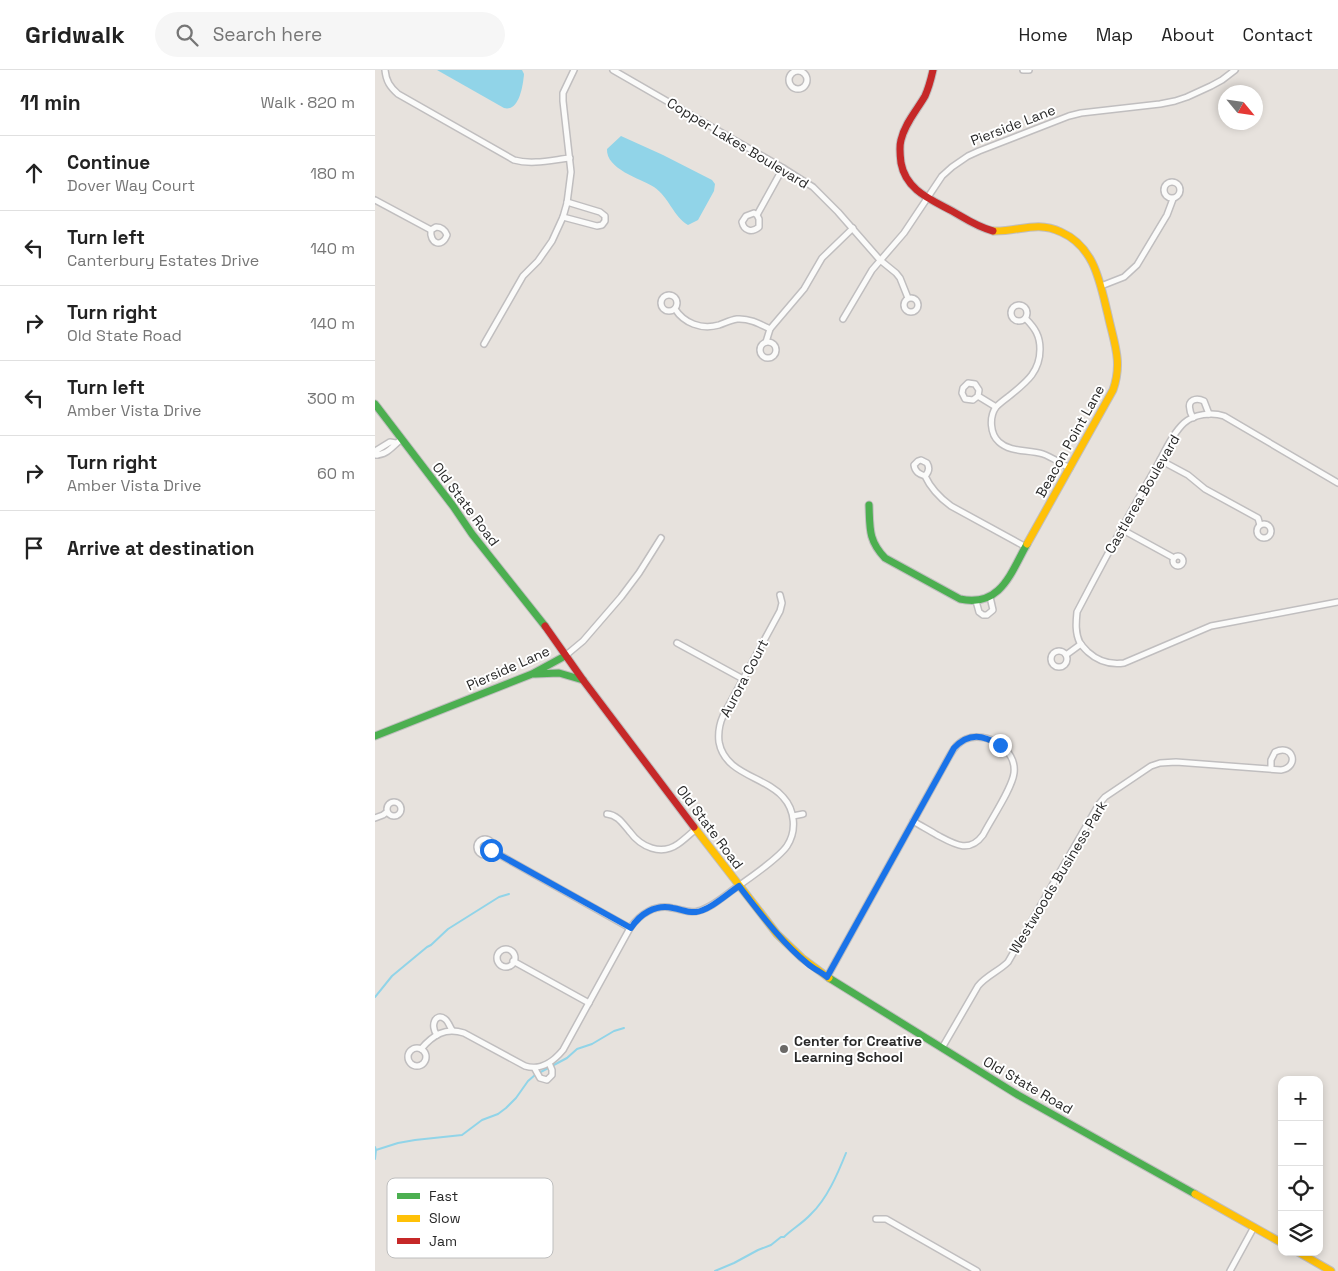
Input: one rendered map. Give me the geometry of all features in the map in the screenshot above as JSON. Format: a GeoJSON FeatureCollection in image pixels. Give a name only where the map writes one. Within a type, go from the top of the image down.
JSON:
{"type":"FeatureCollection","features":[{"type":"Feature","properties":{"kind":"street"},"geometry":{"type":"LineString","coordinates":[[385,70],[387,80],[392,89],[398,94],[514,160],[531,162],[570,158]]}},
{"type":"Feature","properties":{"kind":"street"},"geometry":{"type":"LineString","coordinates":[[484,344],[523,276],[538,261],[563,217],[571,172],[563,93],[574,70]]}},
{"type":"Feature","properties":{"kind":"street","name":"Copper Lakes Boulevard"},"geometry":{"type":"LineString","coordinates":[[613,70],[813,187],[853,228],[880,260],[897,273],[908,298]]}},
{"type":"Feature","properties":{"kind":"street","name":"Beacon Point Lane"},"geometry":{"type":"LineString","coordinates":[[869,505],[871,541],[885,558],[960,600],[976,601],[990,597],[1003,587],[1113,390],[1117,378],[1119,360],[1101,286],[1091,257],[1080,244],[1064,233],[1038,226],[999,231],[975,226],[927,198],[911,185],[904,174],[900,156],[900,143],[904,128],[927,95],[933,70]]}},
{"type":"Feature","properties":{"kind":"street"},"geometry":{"type":"LineString","coordinates":[[1023,70],[1029,70]]}},
{"type":"Feature","properties":{"kind":"street","name":"Pierside Lane"},"geometry":{"type":"LineString","coordinates":[[843,319],[872,270],[905,233],[942,176],[967,156],[1069,116],[1160,104],[1187,97],[1222,80],[1235,70]]}},
{"type":"Feature","properties":{"kind":"street"},"geometry":{"type":"LineString","coordinates":[[806,77],[811,71]]}},
{"type":"Feature","properties":{"kind":"street"},"geometry":{"type":"LineString","coordinates":[[757,215],[783,168]]}},
{"type":"Feature","properties":{"kind":"street"},"geometry":{"type":"LineString","coordinates":[[1101,286],[1123,277],[1137,265],[1167,215],[1173,199]]}},
{"type":"Feature","properties":{"kind":"street"},"geometry":{"type":"LineString","coordinates":[[375,200],[431,230]]}},
{"type":"Feature","properties":{"kind":"street"},"geometry":{"type":"LineString","coordinates":[[563,217],[597,226],[602,225],[605,221],[605,216],[600,212],[567,202]]}},
{"type":"Feature","properties":{"kind":"street"},"geometry":{"type":"LineString","coordinates":[[766,342],[770,329],[804,289],[822,258],[853,228]]}},
{"type":"Feature","properties":{"kind":"street"},"geometry":{"type":"LineString","coordinates":[[675,309],[682,318],[694,325],[710,326],[738,319],[753,321],[770,329]]}},
{"type":"Feature","properties":{"kind":"street"},"geometry":{"type":"LineString","coordinates":[[1026,319],[1038,334],[1039,359],[1035,371],[1028,381],[996,407],[991,424],[993,433],[998,441],[1010,449],[1031,450],[1045,454],[1069,468]]}},
{"type":"Feature","properties":{"kind":"street"},"geometry":{"type":"LineString","coordinates":[[978,396],[996,407]]}},
{"type":"Feature","properties":{"kind":"street"},"geometry":{"type":"LineString","coordinates":[[1193,418],[1189,408],[1192,400],[1199,399],[1204,401],[1209,414],[1219,415],[1231,420],[1338,483]]}},
{"type":"Feature","properties":{"kind":"street","name":"Old State Road"},"geometry":{"type":"LineString","coordinates":[[375,404],[399,441],[548,630],[565,656],[739,886],[789,947],[808,964],[827,977],[1018,1095],[1278,1241]]}},
{"type":"Feature","properties":{"kind":"street","name":"Castlerea Boulevard"},"geometry":{"type":"LineString","coordinates":[[1081,644],[1076,627],[1077,612],[1121,529],[1183,424],[1193,418],[1209,414]]}},
{"type":"Feature","properties":{"kind":"street"},"geometry":{"type":"LineString","coordinates":[[376,455],[382,455],[399,441]]}},
{"type":"Feature","properties":{"kind":"street"},"geometry":{"type":"LineString","coordinates":[[1161,460],[1188,475],[1205,489],[1258,518],[1260,525]]}},
{"type":"Feature","properties":{"kind":"street"},"geometry":{"type":"LineString","coordinates":[[925,476],[936,493],[951,506],[1026,547]]}},
{"type":"Feature","properties":{"kind":"street"},"geometry":{"type":"LineString","coordinates":[[1121,529],[1173,558]]}},
{"type":"Feature","properties":{"kind":"street","name":"Pierside Lane"},"geometry":{"type":"LineString","coordinates":[[375,736],[532,674],[565,656],[583,641],[621,597],[633,582],[661,538]]}},
{"type":"Feature","properties":{"kind":"street","name":"Aurora Court"},"geometry":{"type":"LineString","coordinates":[[780,596],[782,603],[780,611],[721,721],[718,736],[722,751],[731,764],[780,793],[789,805],[793,816]]}},
{"type":"Feature","properties":{"kind":"street"},"geometry":{"type":"LineString","coordinates":[[976,601],[979,612],[987,615],[993,610],[990,597]]}},
{"type":"Feature","properties":{"kind":"street"},"geometry":{"type":"LineString","coordinates":[[1066,655],[1081,644],[1094,657],[1103,662],[1119,664],[1211,626],[1338,602]]}},
{"type":"Feature","properties":{"kind":"street"},"geometry":{"type":"LineString","coordinates":[[677,643],[743,679]]}},
{"type":"Feature","properties":{"kind":"street"},"geometry":{"type":"LineString","coordinates":[[532,674],[559,673],[583,680]]}},
{"type":"Feature","properties":{"kind":"street"},"geometry":{"type":"LineString","coordinates":[[827,977],[913,821],[950,755],[959,743],[972,737],[985,738],[1003,746],[1009,753],[1014,767],[1011,782],[983,835],[976,842],[967,846],[955,844],[913,821]]}},
{"type":"Feature","properties":{"kind":"street","name":"Westwoods Business Park"},"geometry":{"type":"LineString","coordinates":[[942,1048],[978,986],[983,980],[1009,962],[1099,804],[1105,797],[1151,766],[1160,763],[1175,762],[1281,770],[1288,768],[1292,764],[1291,754],[1285,750],[1275,752],[1271,760],[1271,769]]}},
{"type":"Feature","properties":{"kind":"street"},"geometry":{"type":"LineString","coordinates":[[375,818],[387,812]]}},
{"type":"Feature","properties":{"kind":"street"},"geometry":{"type":"LineString","coordinates":[[607,814],[618,818],[641,844],[656,849],[674,846],[696,829]]}},
{"type":"Feature","properties":{"kind":"street"},"geometry":{"type":"LineString","coordinates":[[421,1049],[437,1035],[452,1030],[464,1033],[520,1064],[535,1068],[549,1063],[563,1050],[637,919],[643,914],[658,908],[671,907],[693,912],[706,908],[778,856],[787,846],[793,830],[793,816],[803,814]]}},
{"type":"Feature","properties":{"kind":"street"},"geometry":{"type":"LineString","coordinates":[[491,850],[631,928]]}},
{"type":"Feature","properties":{"kind":"street"},"geometry":{"type":"LineString","coordinates":[[513,962],[589,1004]]}},
{"type":"Feature","properties":{"kind":"street"},"geometry":{"type":"LineString","coordinates":[[437,1035],[433,1031],[433,1026],[435,1020],[440,1017],[446,1019],[452,1030]]}},
{"type":"Feature","properties":{"kind":"street"},"geometry":{"type":"LineString","coordinates":[[535,1068],[540,1078],[547,1080],[552,1075],[549,1063]]}},
{"type":"Feature","properties":{"kind":"street"},"geometry":{"type":"LineString","coordinates":[[876,1219],[886,1219],[977,1271]]}},
{"type":"Feature","properties":{"kind":"street"},"geometry":{"type":"LineString","coordinates":[[1230,1271],[1254,1228]]}},
{"type":"Feature","properties":{"kind":"street"},"geometry":{"type":"LineString","coordinates":[[1305,1256],[1331,1271]]}},
{"type":"Feature","properties":{"kind":"water"},"geometry":{"type":"Polygon","coordinates":[[[437,70],[522,70],[524,74],[517,102],[509,108],[504,108],[437,70]]]}},
{"type":"Feature","properties":{"kind":"water"},"geometry":{"type":"Polygon","coordinates":[[[621,136],[712,180],[715,184],[714,191],[698,220],[688,225],[678,217],[659,191],[625,172],[612,162],[608,156],[607,149],[621,136]]]}},
{"type":"Feature","properties":{"kind":"waterway"},"geometry":{"type":"LineString","coordinates":[[375,997],[392,976],[448,929],[499,897],[509,894]]}},
{"type":"Feature","properties":{"kind":"waterway"},"geometry":{"type":"LineString","coordinates":[[376,1150],[415,1140],[462,1135],[482,1120],[498,1114],[506,1108],[535,1075],[567,1058],[577,1049],[592,1044],[614,1031],[624,1028]]}},
{"type":"Feature","properties":{"kind":"waterway"},"geometry":{"type":"LineString","coordinates":[[375,1147],[375,1159]]}},
{"type":"Feature","properties":{"kind":"waterway"},"geometry":{"type":"LineString","coordinates":[[715,1271],[771,1245],[805,1220],[817,1208],[827,1193],[846,1153]]}},
{"type":"Feature","properties":{"kind":"traffic: fast"},"geometry":{"type":"LineString","coordinates":[[375,404],[453,506],[472,534],[545,626]]}},
{"type":"Feature","properties":{"kind":"traffic: fast"},"geometry":{"type":"LineString","coordinates":[[869,505],[871,533],[875,545],[885,558],[960,599],[974,600],[986,598],[995,593],[1010,576],[1027,544]]}},
{"type":"Feature","properties":{"kind":"traffic: fast"},"geometry":{"type":"LineString","coordinates":[[375,736],[532,674],[565,656]]}},
{"type":"Feature","properties":{"kind":"traffic: fast"},"geometry":{"type":"LineString","coordinates":[[535,674],[559,673],[583,680]]}},
{"type":"Feature","properties":{"kind":"traffic: fast"},"geometry":{"type":"LineString","coordinates":[[829,978],[1018,1095],[1195,1194]]}},
{"type":"Feature","properties":{"kind":"traffic: slow"},"geometry":{"type":"LineString","coordinates":[[993,231],[1043,227],[1061,232],[1082,247],[1089,256],[1099,279],[1115,344],[1117,361],[1116,380],[1113,390],[1027,544]]}},
{"type":"Feature","properties":{"kind":"traffic: slow"},"geometry":{"type":"LineString","coordinates":[[694,827],[777,934],[802,958],[829,978]]}},
{"type":"Feature","properties":{"kind":"traffic: slow"},"geometry":{"type":"LineString","coordinates":[[1195,1194],[1278,1241]]}},
{"type":"Feature","properties":{"kind":"traffic: slow"},"geometry":{"type":"LineString","coordinates":[[1305,1256],[1331,1271]]}},
{"type":"Feature","properties":{"kind":"traffic: jam"},"geometry":{"type":"LineString","coordinates":[[933,70],[925,96],[908,122],[901,140],[900,154],[904,172],[908,180],[920,193],[977,225],[993,231]]}},
{"type":"Feature","properties":{"kind":"traffic: jam"},"geometry":{"type":"LineString","coordinates":[[545,626],[583,680],[694,827]]}},
{"type":"Feature","properties":{"kind":"place","name":"Center for Creative Learning School"},"geometry":{"type":"Point","coordinates":[784,1049]}},
{"type":"Feature","properties":{"kind":"route"},"geometry":{"type":"LineString","coordinates":[[491,850],[631,928],[637,919],[650,911],[663,907],[693,912],[699,911],[739,886],[789,947],[808,964],[827,977],[954,748],[965,739],[972,737],[985,738],[1000,745]]}}]}
